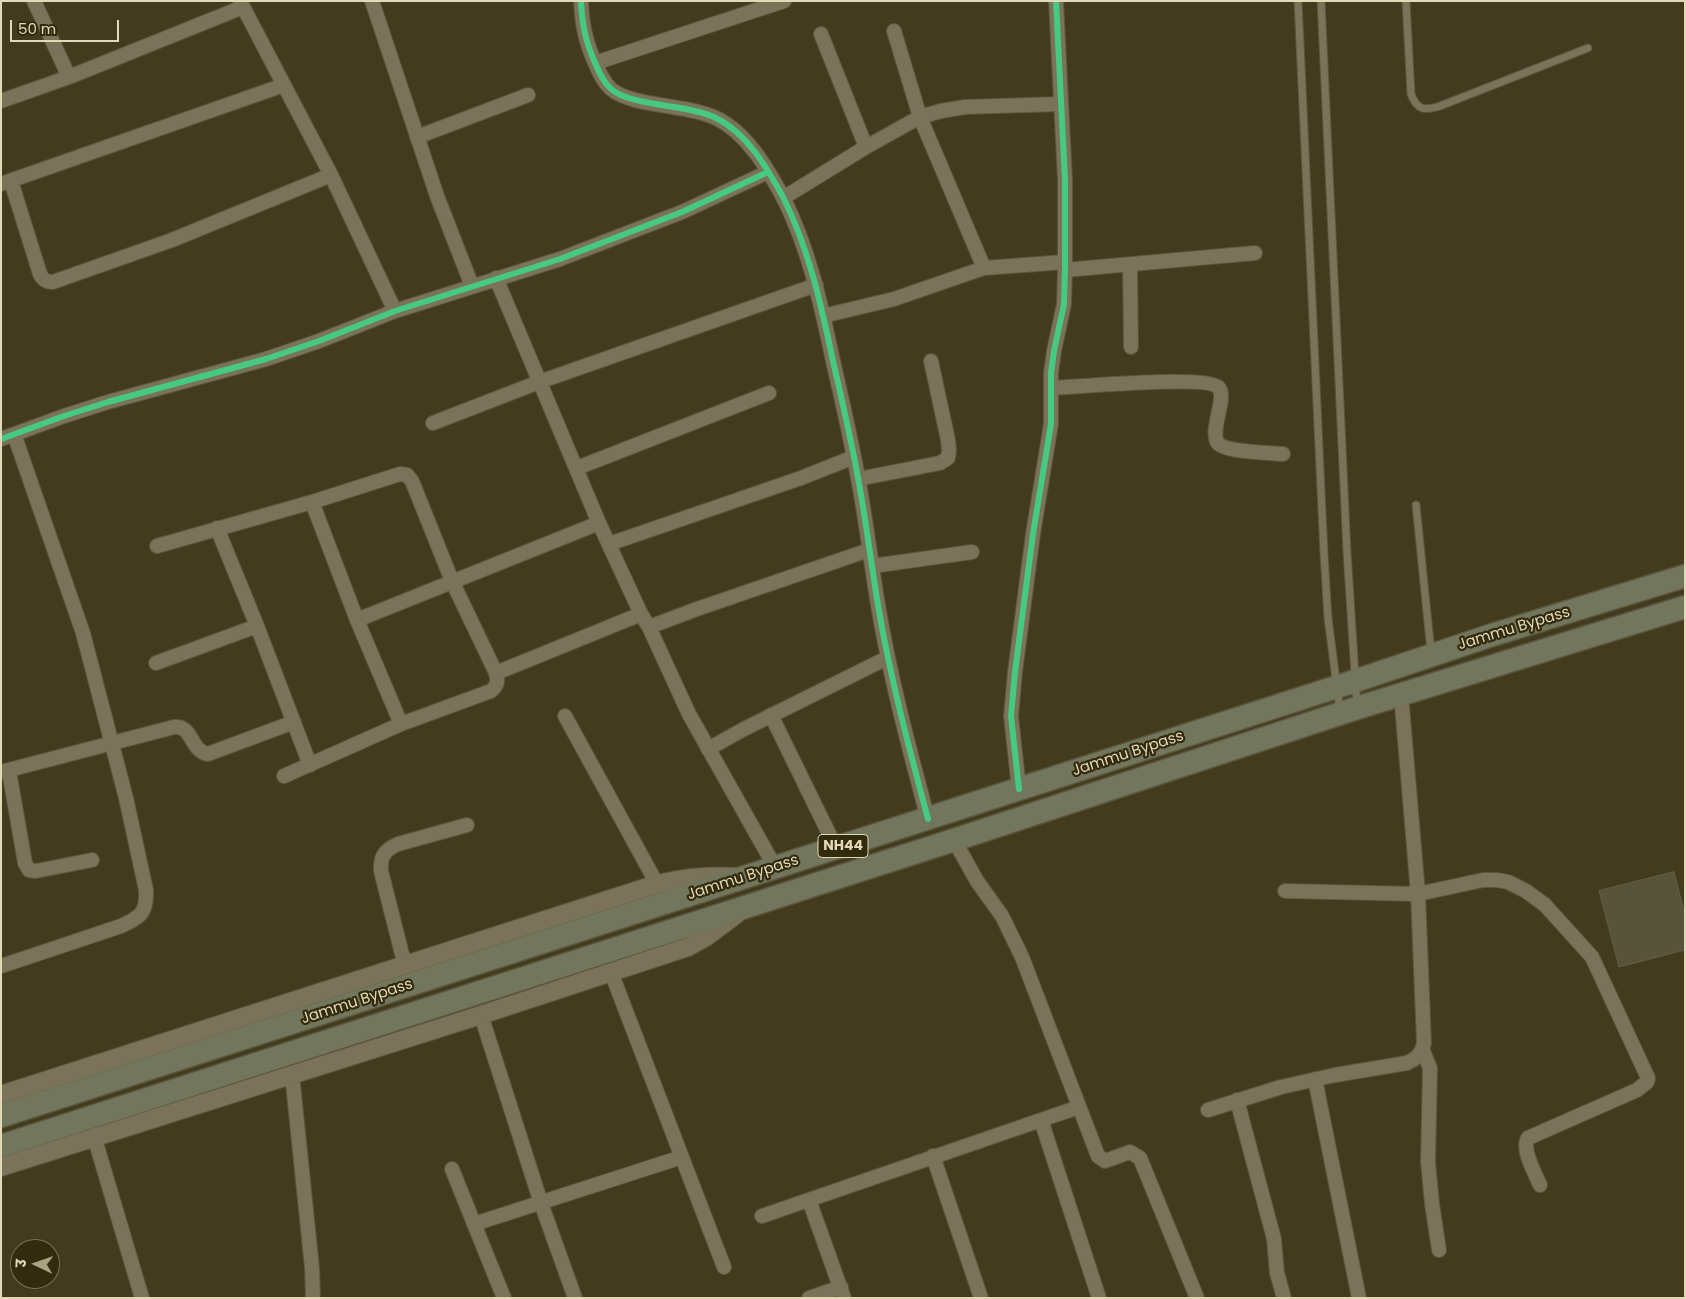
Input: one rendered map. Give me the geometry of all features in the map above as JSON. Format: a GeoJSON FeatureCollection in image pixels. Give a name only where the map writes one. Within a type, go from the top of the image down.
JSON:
{"type":"FeatureCollection","features":[{"type":"Feature","properties":{"kind":"highway","name":"Jammu Bypass"},"geometry":{"type":"LineString","coordinates":[[1,1116],[928,819],[1492,635],[1685,576]]}},
{"type":"Feature","properties":{"kind":"highway","name":"Jammu Bypass"},"geometry":{"type":"LineString","coordinates":[[1,1146],[954,840],[1401,694],[1685,607]]}},
{"type":"Feature","properties":{"kind":"street"},"geometry":{"type":"LineString","coordinates":[[34,1],[70,77]]}},
{"type":"Feature","properties":{"kind":"street"},"geometry":{"type":"LineString","coordinates":[[372,1],[417,137],[472,286]]}},
{"type":"Feature","properties":{"kind":"street"},"geometry":{"type":"LineString","coordinates":[[581,1],[586,45],[602,78],[610,89],[622,96],[689,110],[716,118],[737,132],[753,150],[768,172],[783,198],[804,245],[816,285],[854,457],[887,658],[928,819]]}},
{"type":"Feature","properties":{"kind":"street"},"geometry":{"type":"LineString","coordinates":[[595,63],[749,7],[784,1]]}},
{"type":"Feature","properties":{"kind":"street"},"geometry":{"type":"LineString","coordinates":[[1019,789],[1011,716],[1026,590],[1051,424],[1054,351],[1064,304],[1065,180],[1056,1]]}},
{"type":"Feature","properties":{"kind":"street"},"geometry":{"type":"LineString","coordinates":[[1,102],[70,77],[242,4],[331,175],[396,312]]}},
{"type":"Feature","properties":{"kind":"street"},"geometry":{"type":"LineString","coordinates":[[894,31],[920,118],[984,268]]}},
{"type":"Feature","properties":{"kind":"street"},"geometry":{"type":"LineString","coordinates":[[821,34],[866,147]]}},
{"type":"Feature","properties":{"kind":"street"},"geometry":{"type":"LineString","coordinates":[[284,85],[6,183],[42,279],[47,282],[53,282],[172,240],[331,175]]}},
{"type":"Feature","properties":{"kind":"street"},"geometry":{"type":"LineString","coordinates":[[417,137],[528,95]]}},
{"type":"Feature","properties":{"kind":"street"},"geometry":{"type":"LineString","coordinates":[[783,198],[866,147],[920,118],[940,111],[965,106],[1061,104]]}},
{"type":"Feature","properties":{"kind":"street"},"geometry":{"type":"LineString","coordinates":[[1,966],[121,926],[134,920],[143,912],[146,902],[146,890],[112,743],[82,633],[8,436],[108,402],[266,359],[472,286],[560,259],[682,212],[768,172]]}},
{"type":"Feature","properties":{"kind":"street"},"geometry":{"type":"LineString","coordinates":[[823,316],[894,299],[984,268],[1130,265],[1255,253]]}},
{"type":"Feature","properties":{"kind":"street"},"geometry":{"type":"LineString","coordinates":[[1130,265],[1131,347]]}},
{"type":"Feature","properties":{"kind":"street"},"geometry":{"type":"LineString","coordinates":[[496,278],[599,523],[641,614],[649,627],[689,714],[775,867]]}},
{"type":"Feature","properties":{"kind":"street"},"geometry":{"type":"LineString","coordinates":[[434,423],[539,382],[816,285]]}},
{"type":"Feature","properties":{"kind":"street"},"geometry":{"type":"LineString","coordinates":[[858,479],[940,463],[948,458],[948,440],[931,361]]}},
{"type":"Feature","properties":{"kind":"street"},"geometry":{"type":"LineString","coordinates":[[1051,388],[1174,382],[1216,385],[1220,390],[1221,397],[1215,434],[1217,444],[1223,448],[1233,450],[1283,454]]}},
{"type":"Feature","properties":{"kind":"street"},"geometry":{"type":"LineString","coordinates":[[576,468],[770,393]]}},
{"type":"Feature","properties":{"kind":"street"},"geometry":{"type":"LineString","coordinates":[[609,544],[801,478],[854,457]]}},
{"type":"Feature","properties":{"kind":"street"},"geometry":{"type":"LineString","coordinates":[[157,546],[312,502],[400,474],[407,475],[412,481],[452,581],[496,673],[498,681],[496,687],[491,691],[401,724],[284,776]]}},
{"type":"Feature","properties":{"kind":"street"},"geometry":{"type":"LineString","coordinates":[[312,502],[357,620],[401,724]]}},
{"type":"Feature","properties":{"kind":"street"},"geometry":{"type":"LineString","coordinates":[[357,620],[599,523]]}},
{"type":"Feature","properties":{"kind":"street"},"geometry":{"type":"LineString","coordinates":[[217,528],[310,765]]}},
{"type":"Feature","properties":{"kind":"street"},"geometry":{"type":"LineString","coordinates":[[649,627],[869,550]]}},
{"type":"Feature","properties":{"kind":"street"},"geometry":{"type":"LineString","coordinates":[[872,566],[972,552]]}},
{"type":"Feature","properties":{"kind":"street"},"geometry":{"type":"LineString","coordinates":[[496,673],[641,614]]}},
{"type":"Feature","properties":{"kind":"street"},"geometry":{"type":"LineString","coordinates":[[156,662],[257,626]]}},
{"type":"Feature","properties":{"kind":"street"},"geometry":{"type":"LineString","coordinates":[[708,749],[887,658]]}},
{"type":"Feature","properties":{"kind":"street"},"geometry":{"type":"LineString","coordinates":[[1401,694],[1418,894],[1423,1051],[1430,1068],[1428,1162],[1439,1250]]}},
{"type":"Feature","properties":{"kind":"street"},"geometry":{"type":"LineString","coordinates":[[565,716],[657,884]]}},
{"type":"Feature","properties":{"kind":"street"},"geometry":{"type":"LineString","coordinates":[[771,716],[836,848]]}},
{"type":"Feature","properties":{"kind":"street"},"geometry":{"type":"LineString","coordinates":[[92,860],[36,871],[29,870],[25,863],[5,771],[178,727],[186,730],[202,753],[208,754],[294,722]]}},
{"type":"Feature","properties":{"kind":"street"},"geometry":{"type":"LineString","coordinates":[[405,966],[380,861],[389,848],[398,844],[467,825]]}},
{"type":"Feature","properties":{"kind":"street"},"geometry":{"type":"LineString","coordinates":[[954,840],[977,881],[1002,916],[1013,937],[1100,1158],[1105,1161],[1130,1152],[1140,1158],[1197,1298]]}},
{"type":"Feature","properties":{"kind":"street"},"geometry":{"type":"LineString","coordinates":[[1,1095],[657,884],[683,878],[713,875],[744,877]]}},
{"type":"Feature","properties":{"kind":"street"},"geometry":{"type":"LineString","coordinates":[[1285,891],[1418,894],[1483,880],[1508,882],[1526,891],[1545,905],[1592,957],[1648,1078],[1646,1085],[1637,1090],[1528,1138],[1525,1144],[1526,1150],[1540,1185]]}},
{"type":"Feature","properties":{"kind":"street"},"geometry":{"type":"LineString","coordinates":[[1,1167],[481,1015],[688,947],[706,937],[746,906]]}},
{"type":"Feature","properties":{"kind":"street"},"geometry":{"type":"LineString","coordinates":[[611,972],[724,1267]]}},
{"type":"Feature","properties":{"kind":"street"},"geometry":{"type":"LineString","coordinates":[[481,1015],[541,1203],[575,1298]]}},
{"type":"Feature","properties":{"kind":"street"},"geometry":{"type":"LineString","coordinates":[[1208,1110],[1281,1087],[1314,1079],[1407,1063],[1423,1051]]}},
{"type":"Feature","properties":{"kind":"street"},"geometry":{"type":"LineString","coordinates":[[292,1074],[312,1268],[313,1298]]}},
{"type":"Feature","properties":{"kind":"street"},"geometry":{"type":"LineString","coordinates":[[1314,1079],[1359,1298]]}},
{"type":"Feature","properties":{"kind":"street"},"geometry":{"type":"LineString","coordinates":[[1237,1100],[1274,1239],[1276,1273],[1284,1298]]}},
{"type":"Feature","properties":{"kind":"street"},"geometry":{"type":"LineString","coordinates":[[762,1216],[1079,1107]]}},
{"type":"Feature","properties":{"kind":"street"},"geometry":{"type":"LineString","coordinates":[[1040,1120],[1099,1298]]}},
{"type":"Feature","properties":{"kind":"street"},"geometry":{"type":"LineString","coordinates":[[94,1136],[142,1298]]}},
{"type":"Feature","properties":{"kind":"street"},"geometry":{"type":"LineString","coordinates":[[933,1156],[981,1298]]}},
{"type":"Feature","properties":{"kind":"street"},"geometry":{"type":"LineString","coordinates":[[474,1224],[682,1158]]}},
{"type":"Feature","properties":{"kind":"street"},"geometry":{"type":"LineString","coordinates":[[452,1169],[504,1298]]}},
{"type":"Feature","properties":{"kind":"street"},"geometry":{"type":"LineString","coordinates":[[809,1200],[842,1293],[809,1298]]}},
{"type":"Feature","properties":{"kind":"lane"},"geometry":{"type":"LineString","coordinates":[[1298,1],[1328,618],[1346,684],[1349,711]]}},
{"type":"Feature","properties":{"kind":"lane"},"geometry":{"type":"LineString","coordinates":[[1321,1],[1346,552],[1346,684],[1349,711]]}},
{"type":"Feature","properties":{"kind":"lane"},"geometry":{"type":"LineString","coordinates":[[1406,1],[1411,94],[1415,104],[1421,108],[1430,109],[1440,106],[1588,48]]}},
{"type":"Feature","properties":{"kind":"lane"},"geometry":{"type":"LineString","coordinates":[[1416,505],[1431,655]]}},
{"type":"Feature","properties":{"kind":"building"},"geometry":{"type":"Polygon","coordinates":[[[1674,872],[1685,915],[1685,950],[1619,967],[1599,891],[1674,872]]]}},
{"type":"Feature","properties":{"kind":"cycle path"},"geometry":{"type":"LineString","coordinates":[[581,1],[587,42],[599,72],[609,87],[620,95],[632,99],[704,113],[727,125],[747,142],[763,163],[783,197],[792,217],[807,257],[824,319],[864,510],[888,659],[928,819]]}},
{"type":"Feature","properties":{"kind":"cycle path"},"geometry":{"type":"LineString","coordinates":[[1019,789],[1011,716],[1015,672],[1033,534],[1051,424],[1051,373],[1064,304],[1065,180],[1056,1]]}},
{"type":"Feature","properties":{"kind":"cycle path"},"geometry":{"type":"LineString","coordinates":[[1,439],[108,402],[266,359],[319,341],[395,311],[560,259],[682,212],[768,172]]}}]}
